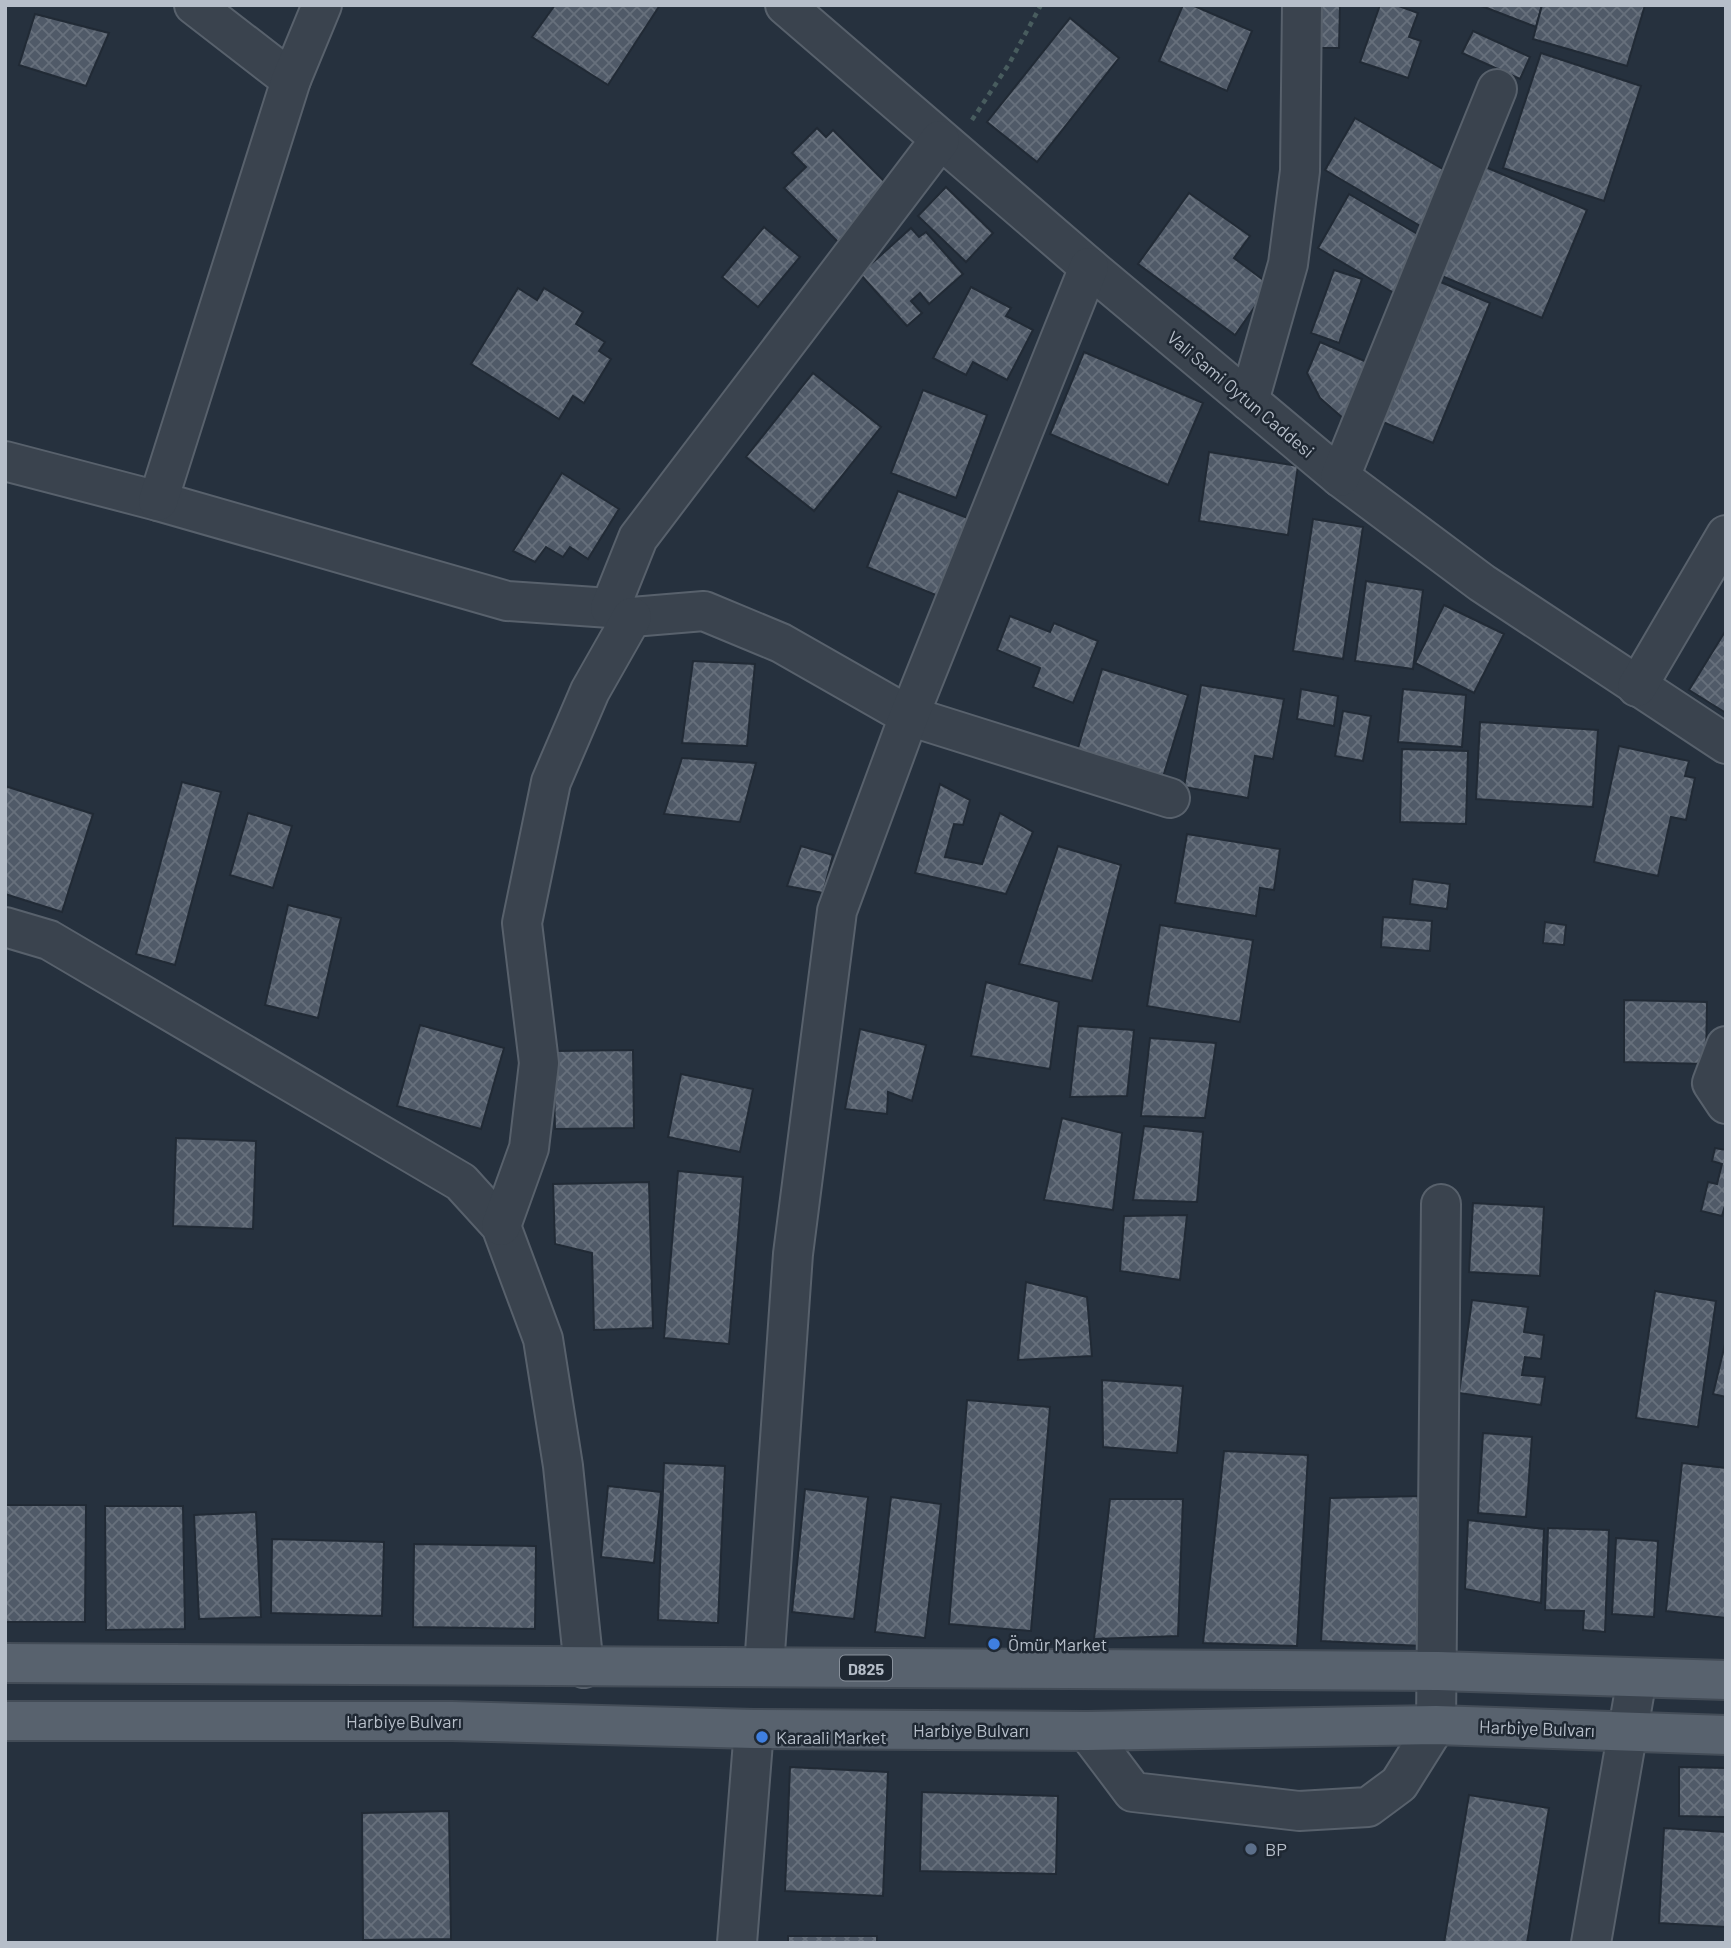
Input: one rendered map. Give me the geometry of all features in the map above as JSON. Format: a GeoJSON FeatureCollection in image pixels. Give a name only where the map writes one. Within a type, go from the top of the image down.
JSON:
{"type":"FeatureCollection","features":[{"type":"Feature","properties":{"kind":"main road","name":"D825"},"geometry":{"type":"LineString","coordinates":[[5,1663],[1438,1671],[1726,1680]]}},
{"type":"Feature","properties":{"kind":"main road","name":"Harbiye Bulvarı"},"geometry":{"type":"LineString","coordinates":[[5,1721],[453,1721],[754,1729],[1087,1731],[1436,1725],[1726,1734]]}},
{"type":"Feature","properties":{"kind":"street"},"geometry":{"type":"LineString","coordinates":[[194,5],[291,80]]}},
{"type":"Feature","properties":{"kind":"street"},"geometry":{"type":"LineString","coordinates":[[159,501],[291,80],[322,5]]}},
{"type":"Feature","properties":{"kind":"street","name":"Vali Sami Oytun Caddesi"},"geometry":{"type":"LineString","coordinates":[[785,5],[1089,267],[1340,477],[1482,583],[1726,744]]}},
{"type":"Feature","properties":{"kind":"street"},"geometry":{"type":"LineString","coordinates":[[1249,401],[1288,264],[1300,171],[1303,5]]}},
{"type":"Feature","properties":{"kind":"street"},"geometry":{"type":"LineString","coordinates":[[1340,477],[1497,89]]}},
{"type":"Feature","properties":{"kind":"street"},"geometry":{"type":"LineString","coordinates":[[501,1226],[529,1148],[539,1063],[522,923],[551,782],[621,612],[638,538],[946,145]]}},
{"type":"Feature","properties":{"kind":"street"},"geometry":{"type":"LineString","coordinates":[[764,1667],[793,1254],[837,911],[909,716],[1089,267]]}},
{"type":"Feature","properties":{"kind":"street"},"geometry":{"type":"LineString","coordinates":[[5,461],[159,501],[507,601],[621,612],[704,611],[780,643],[909,716],[1170,798]]}},
{"type":"Feature","properties":{"kind":"street"},"geometry":{"type":"LineString","coordinates":[[1637,687],[1726,535]]}},
{"type":"Feature","properties":{"kind":"street"},"geometry":{"type":"LineString","coordinates":[[5,927],[49,940],[461,1182],[501,1226],[543,1339],[562,1466],[584,1668]]}},
{"type":"Feature","properties":{"kind":"street"},"geometry":{"type":"LineString","coordinates":[[1726,1045],[1712,1083],[1726,1104]]}},
{"type":"Feature","properties":{"kind":"street"},"geometry":{"type":"LineString","coordinates":[[1087,1731],[1133,1792],[1299,1811],[1368,1807],[1399,1784],[1436,1725],[1441,1204]]}},
{"type":"Feature","properties":{"kind":"street"},"geometry":{"type":"LineString","coordinates":[[1591,1943],[1637,1678]]}},
{"type":"Feature","properties":{"kind":"street"},"geometry":{"type":"LineString","coordinates":[[737,1943],[754,1729]]}},
{"type":"Feature","properties":{"kind":"path"},"geometry":{"type":"LineString","coordinates":[[946,145],[1009,64],[1041,5]]}},
{"type":"Feature","properties":{"kind":"building"},"geometry":{"type":"Polygon","coordinates":[[[555,5],[660,5],[608,85],[532,37],[555,5]]]}},
{"type":"Feature","properties":{"kind":"building"},"geometry":{"type":"Polygon","coordinates":[[[1183,5],[1192,5],[1252,31],[1227,91],[1159,61],[1183,5]]]}},
{"type":"Feature","properties":{"kind":"building"},"geometry":{"type":"Polygon","coordinates":[[[1320,5],[1340,5],[1339,48],[1318,48],[1320,5]]]}},
{"type":"Feature","properties":{"kind":"building"},"geometry":{"type":"Polygon","coordinates":[[[1380,5],[1396,5],[1418,13],[1409,37],[1421,41],[1408,78],[1360,62],[1380,5]]]}},
{"type":"Feature","properties":{"kind":"building"},"geometry":{"type":"Polygon","coordinates":[[[1479,5],[1542,5],[1536,27],[1479,5]]]}},
{"type":"Feature","properties":{"kind":"building"},"geometry":{"type":"Polygon","coordinates":[[[1542,5],[1645,5],[1627,66],[1533,39],[1542,5]]]}},
{"type":"Feature","properties":{"kind":"building"},"geometry":{"type":"Polygon","coordinates":[[[35,14],[109,33],[86,86],[19,65],[35,14]]]}},
{"type":"Feature","properties":{"kind":"building"},"geometry":{"type":"Polygon","coordinates":[[[1070,18],[1119,58],[1037,162],[987,122],[1070,18]]]}},
{"type":"Feature","properties":{"kind":"building"},"geometry":{"type":"Polygon","coordinates":[[[1473,31],[1530,57],[1520,79],[1462,53],[1473,31]]]}},
{"type":"Feature","properties":{"kind":"building"},"geometry":{"type":"Polygon","coordinates":[[[1541,53],[1641,86],[1604,201],[1503,168],[1541,53]]]}},
{"type":"Feature","properties":{"kind":"building"},"geometry":{"type":"Polygon","coordinates":[[[1355,118],[1453,175],[1422,227],[1325,170],[1355,118]]]}},
{"type":"Feature","properties":{"kind":"building"},"geometry":{"type":"Polygon","coordinates":[[[817,128],[826,137],[833,130],[891,188],[838,242],[784,188],[806,167],[792,153],[817,128]]]}},
{"type":"Feature","properties":{"kind":"building"},"geometry":{"type":"Polygon","coordinates":[[[1483,166],[1587,210],[1542,318],[1437,274],[1483,166]]]}},
{"type":"Feature","properties":{"kind":"building"},"geometry":{"type":"Polygon","coordinates":[[[946,187],[993,233],[966,262],[918,216],[946,187]]]}},
{"type":"Feature","properties":{"kind":"building"},"geometry":{"type":"Polygon","coordinates":[[[1189,193],[1250,236],[1234,258],[1270,285],[1235,335],[1138,264],[1189,193]]]}},
{"type":"Feature","properties":{"kind":"building"},"geometry":{"type":"Polygon","coordinates":[[[1349,194],[1426,239],[1394,293],[1318,248],[1349,194]]]}},
{"type":"Feature","properties":{"kind":"building"},"geometry":{"type":"Polygon","coordinates":[[[764,227],[800,257],[758,307],[722,277],[764,227]]]}},
{"type":"Feature","properties":{"kind":"building"},"geometry":{"type":"Polygon","coordinates":[[[911,228],[919,237],[926,232],[963,274],[929,304],[920,293],[911,301],[922,313],[907,326],[860,274],[911,228]]]}},
{"type":"Feature","properties":{"kind":"building"},"geometry":{"type":"Polygon","coordinates":[[[1334,270],[1362,279],[1339,343],[1311,333],[1334,270]]]}},
{"type":"Feature","properties":{"kind":"building"},"geometry":{"type":"Polygon","coordinates":[[[1436,280],[1490,303],[1433,443],[1378,420],[1436,280]]]}},
{"type":"Feature","properties":{"kind":"building"},"geometry":{"type":"Polygon","coordinates":[[[971,287],[1011,308],[1006,316],[1033,330],[1007,380],[973,362],[966,375],[933,358],[971,287]]]}},
{"type":"Feature","properties":{"kind":"building"},"geometry":{"type":"Polygon","coordinates":[[[518,288],[537,300],[544,288],[583,312],[576,324],[605,342],[599,351],[611,359],[584,403],[573,396],[559,419],[471,364],[518,288]]]}},
{"type":"Feature","properties":{"kind":"building"},"geometry":{"type":"Polygon","coordinates":[[[1320,342],[1367,362],[1344,419],[1320,398],[1307,373],[1320,342]]]}},
{"type":"Feature","properties":{"kind":"building"},"geometry":{"type":"Polygon","coordinates":[[[1084,352],[1203,403],[1168,485],[1050,434],[1084,352]]]}},
{"type":"Feature","properties":{"kind":"building"},"geometry":{"type":"Polygon","coordinates":[[[813,373],[881,427],[814,511],[746,457],[813,373]]]}},
{"type":"Feature","properties":{"kind":"building"},"geometry":{"type":"Polygon","coordinates":[[[923,390],[987,415],[956,498],[891,473],[923,390]]]}},
{"type":"Feature","properties":{"kind":"building"},"geometry":{"type":"Polygon","coordinates":[[[1209,452],[1298,466],[1288,535],[1199,521],[1209,452]]]}},
{"type":"Feature","properties":{"kind":"building"},"geometry":{"type":"Polygon","coordinates":[[[562,473],[619,509],[588,559],[570,547],[563,557],[546,547],[535,562],[513,551],[562,473]]]}},
{"type":"Feature","properties":{"kind":"building"},"geometry":{"type":"Polygon","coordinates":[[[898,491],[978,522],[948,600],[867,567],[898,491]]]}},
{"type":"Feature","properties":{"kind":"building"},"geometry":{"type":"Polygon","coordinates":[[[1313,519],[1363,527],[1343,659],[1293,651],[1313,519]]]}},
{"type":"Feature","properties":{"kind":"building"},"geometry":{"type":"Polygon","coordinates":[[[1366,581],[1423,590],[1413,669],[1355,661],[1366,581]]]}},
{"type":"Feature","properties":{"kind":"building"},"geometry":{"type":"Polygon","coordinates":[[[1444,605],[1504,634],[1474,693],[1415,663],[1444,605]]]}},
{"type":"Feature","properties":{"kind":"building"},"geometry":{"type":"Polygon","coordinates":[[[1010,616],[1050,632],[1054,623],[1098,641],[1073,703],[1033,687],[1040,668],[997,650],[1010,616]]]}},
{"type":"Feature","properties":{"kind":"building"},"geometry":{"type":"Polygon","coordinates":[[[1726,630],[1726,713],[1689,690],[1726,630]]]}},
{"type":"Feature","properties":{"kind":"building"},"geometry":{"type":"Polygon","coordinates":[[[693,661],[755,664],[747,746],[682,743],[693,661]]]}},
{"type":"Feature","properties":{"kind":"building"},"geometry":{"type":"Polygon","coordinates":[[[1102,669],[1188,695],[1163,777],[1077,751],[1102,669]]]}},
{"type":"Feature","properties":{"kind":"building"},"geometry":{"type":"Polygon","coordinates":[[[1201,685],[1284,699],[1273,759],[1255,756],[1248,798],[1184,787],[1201,685]]]}},
{"type":"Feature","properties":{"kind":"building"},"geometry":{"type":"Polygon","coordinates":[[[1301,689],[1338,696],[1334,726],[1297,719],[1301,689]]]}},
{"type":"Feature","properties":{"kind":"building"},"geometry":{"type":"Polygon","coordinates":[[[1403,689],[1466,695],[1462,747],[1398,742],[1403,689]]]}},
{"type":"Feature","properties":{"kind":"building"},"geometry":{"type":"Polygon","coordinates":[[[1343,711],[1371,716],[1363,761],[1335,756],[1343,711]]]}},
{"type":"Feature","properties":{"kind":"building"},"geometry":{"type":"Polygon","coordinates":[[[1480,722],[1598,730],[1593,807],[1476,799],[1480,722]]]}},
{"type":"Feature","properties":{"kind":"building"},"geometry":{"type":"Polygon","coordinates":[[[1619,746],[1689,761],[1685,776],[1695,778],[1686,820],[1671,817],[1658,876],[1594,862],[1619,746]]]}},
{"type":"Feature","properties":{"kind":"building"},"geometry":{"type":"Polygon","coordinates":[[[1402,749],[1468,751],[1466,824],[1400,822],[1402,749]]]}},
{"type":"Feature","properties":{"kind":"building"},"geometry":{"type":"Polygon","coordinates":[[[682,758],[756,763],[740,822],[664,814],[682,758]]]}},
{"type":"Feature","properties":{"kind":"building"},"geometry":{"type":"Polygon","coordinates":[[[182,782],[221,792],[175,965],[136,954],[182,782]]]}},
{"type":"Feature","properties":{"kind":"building"},"geometry":{"type":"Polygon","coordinates":[[[940,784],[970,800],[963,825],[954,824],[945,857],[982,864],[1000,813],[1033,832],[1006,894],[915,873],[940,784]]]}},
{"type":"Feature","properties":{"kind":"building"},"geometry":{"type":"Polygon","coordinates":[[[5,786],[93,814],[62,912],[5,894],[5,786]]]}},
{"type":"Feature","properties":{"kind":"building"},"geometry":{"type":"Polygon","coordinates":[[[248,813],[292,826],[273,888],[230,875],[248,813]]]}},
{"type":"Feature","properties":{"kind":"building"},"geometry":{"type":"Polygon","coordinates":[[[1187,834],[1280,849],[1274,890],[1260,888],[1256,916],[1175,903],[1187,834]]]}},
{"type":"Feature","properties":{"kind":"building"},"geometry":{"type":"Polygon","coordinates":[[[801,846],[833,855],[823,893],[787,886],[801,846]]]}},
{"type":"Feature","properties":{"kind":"building"},"geometry":{"type":"Polygon","coordinates":[[[1058,846],[1121,865],[1092,981],[1019,964],[1058,846]]]}},
{"type":"Feature","properties":{"kind":"building"},"geometry":{"type":"Polygon","coordinates":[[[1413,879],[1450,884],[1447,909],[1410,904],[1413,879]]]}},
{"type":"Feature","properties":{"kind":"building"},"geometry":{"type":"Polygon","coordinates":[[[288,905],[341,918],[318,1018],[265,1005],[288,905]]]}},
{"type":"Feature","properties":{"kind":"building"},"geometry":{"type":"Polygon","coordinates":[[[1383,917],[1432,921],[1430,951],[1381,947],[1383,917]]]}},
{"type":"Feature","properties":{"kind":"building"},"geometry":{"type":"Polygon","coordinates":[[[1545,922],[1566,925],[1564,945],[1543,943],[1545,922]]]}},
{"type":"Feature","properties":{"kind":"building"},"geometry":{"type":"Polygon","coordinates":[[[1160,925],[1253,940],[1240,1022],[1147,1006],[1160,925]]]}},
{"type":"Feature","properties":{"kind":"building"},"geometry":{"type":"Polygon","coordinates":[[[986,982],[1059,1002],[1050,1069],[971,1056],[986,982]]]}},
{"type":"Feature","properties":{"kind":"building"},"geometry":{"type":"Polygon","coordinates":[[[1624,1000],[1707,1002],[1706,1064],[1624,1062],[1624,1000]]]}},
{"type":"Feature","properties":{"kind":"building"},"geometry":{"type":"Polygon","coordinates":[[[420,1025],[504,1048],[481,1129],[397,1106],[420,1025]]]}},
{"type":"Feature","properties":{"kind":"building"},"geometry":{"type":"Polygon","coordinates":[[[1078,1026],[1134,1030],[1127,1096],[1070,1097],[1078,1026]]]}},
{"type":"Feature","properties":{"kind":"building"},"geometry":{"type":"Polygon","coordinates":[[[860,1029],[926,1045],[912,1101],[888,1092],[887,1114],[845,1109],[860,1029]]]}},
{"type":"Feature","properties":{"kind":"building"},"geometry":{"type":"Polygon","coordinates":[[[1150,1038],[1216,1043],[1205,1118],[1141,1116],[1150,1038]]]}},
{"type":"Feature","properties":{"kind":"building"},"geometry":{"type":"Polygon","coordinates":[[[633,1050],[634,1128],[555,1129],[553,1051],[633,1050]]]}},
{"type":"Feature","properties":{"kind":"building"},"geometry":{"type":"Polygon","coordinates":[[[681,1074],[753,1089],[740,1152],[668,1137],[681,1074]]]}},
{"type":"Feature","properties":{"kind":"building"},"geometry":{"type":"Polygon","coordinates":[[[1062,1118],[1122,1133],[1113,1210],[1044,1200],[1062,1118]]]}},
{"type":"Feature","properties":{"kind":"building"},"geometry":{"type":"Polygon","coordinates":[[[1144,1126],[1203,1132],[1197,1202],[1133,1200],[1144,1126]]]}},
{"type":"Feature","properties":{"kind":"building"},"geometry":{"type":"Polygon","coordinates":[[[176,1138],[256,1141],[253,1229],[173,1226],[176,1138]]]}},
{"type":"Feature","properties":{"kind":"building"},"geometry":{"type":"Polygon","coordinates":[[[1715,1148],[1726,1150],[1726,1202],[1722,1216],[1701,1211],[1708,1182],[1717,1184],[1722,1164],[1712,1161],[1715,1148]]]}},
{"type":"Feature","properties":{"kind":"building"},"geometry":{"type":"Polygon","coordinates":[[[678,1171],[743,1177],[729,1344],[664,1338],[678,1171]]]}},
{"type":"Feature","properties":{"kind":"building"},"geometry":{"type":"Polygon","coordinates":[[[649,1182],[653,1328],[594,1330],[592,1253],[555,1244],[553,1184],[649,1182]]]}},
{"type":"Feature","properties":{"kind":"building"},"geometry":{"type":"Polygon","coordinates":[[[1473,1203],[1544,1207],[1540,1276],[1469,1272],[1473,1203]]]}},
{"type":"Feature","properties":{"kind":"building"},"geometry":{"type":"Polygon","coordinates":[[[1187,1215],[1180,1280],[1120,1271],[1124,1216],[1187,1215]]]}},
{"type":"Feature","properties":{"kind":"building"},"geometry":{"type":"Polygon","coordinates":[[[1026,1282],[1087,1297],[1092,1356],[1018,1360],[1026,1282]]]}},
{"type":"Feature","properties":{"kind":"building"},"geometry":{"type":"Polygon","coordinates":[[[1655,1291],[1716,1301],[1698,1427],[1636,1418],[1655,1291]]]}},
{"type":"Feature","properties":{"kind":"building"},"geometry":{"type":"Polygon","coordinates":[[[1472,1300],[1528,1307],[1524,1332],[1544,1335],[1541,1359],[1525,1357],[1522,1375],[1545,1377],[1541,1405],[1459,1393],[1472,1300]]]}},
{"type":"Feature","properties":{"kind":"building"},"geometry":{"type":"Polygon","coordinates":[[[1726,1340],[1726,1397],[1713,1394],[1726,1340]]]}},
{"type":"Feature","properties":{"kind":"building"},"geometry":{"type":"Polygon","coordinates":[[[1102,1380],[1183,1386],[1177,1453],[1103,1447],[1102,1380]]]}},
{"type":"Feature","properties":{"kind":"building"},"geometry":{"type":"Polygon","coordinates":[[[967,1400],[1050,1407],[1031,1631],[949,1624],[967,1400]]]}},
{"type":"Feature","properties":{"kind":"building"},"geometry":{"type":"Polygon","coordinates":[[[1483,1433],[1532,1437],[1526,1517],[1478,1513],[1483,1433]]]}},
{"type":"Feature","properties":{"kind":"building"},"geometry":{"type":"Polygon","coordinates":[[[1224,1451],[1308,1455],[1297,1646],[1203,1643],[1224,1451]]]}},
{"type":"Feature","properties":{"kind":"building"},"geometry":{"type":"Polygon","coordinates":[[[664,1463],[725,1466],[718,1623],[658,1620],[664,1463]]]}},
{"type":"Feature","properties":{"kind":"building"},"geometry":{"type":"Polygon","coordinates":[[[1682,1463],[1726,1468],[1726,1618],[1666,1611],[1682,1463]]]}},
{"type":"Feature","properties":{"kind":"building"},"geometry":{"type":"Polygon","coordinates":[[[608,1486],[661,1492],[654,1563],[601,1557],[608,1486]]]}},
{"type":"Feature","properties":{"kind":"building"},"geometry":{"type":"Polygon","coordinates":[[[805,1489],[868,1497],[854,1619],[792,1612],[805,1489]]]}},
{"type":"Feature","properties":{"kind":"building"},"geometry":{"type":"Polygon","coordinates":[[[1421,1496],[1422,1646],[1321,1641],[1330,1498],[1421,1496]]]}},
{"type":"Feature","properties":{"kind":"building"},"geometry":{"type":"Polygon","coordinates":[[[891,1497],[941,1504],[925,1638],[875,1632],[891,1497]]]}},
{"type":"Feature","properties":{"kind":"building"},"geometry":{"type":"Polygon","coordinates":[[[1110,1499],[1183,1499],[1178,1636],[1094,1639],[1110,1499]]]}},
{"type":"Feature","properties":{"kind":"building"},"geometry":{"type":"Polygon","coordinates":[[[5,1505],[86,1505],[85,1622],[5,1622],[5,1505]]]}},
{"type":"Feature","properties":{"kind":"building"},"geometry":{"type":"Polygon","coordinates":[[[105,1506],[183,1506],[185,1629],[106,1630],[105,1506]]]}},
{"type":"Feature","properties":{"kind":"building"},"geometry":{"type":"Polygon","coordinates":[[[256,1512],[261,1617],[199,1619],[194,1515],[256,1512]]]}},
{"type":"Feature","properties":{"kind":"building"},"geometry":{"type":"Polygon","coordinates":[[[1468,1520],[1544,1529],[1541,1603],[1465,1589],[1468,1520]]]}},
{"type":"Feature","properties":{"kind":"building"},"geometry":{"type":"Polygon","coordinates":[[[1548,1528],[1609,1530],[1605,1632],[1583,1630],[1584,1611],[1545,1610],[1548,1528]]]}},
{"type":"Feature","properties":{"kind":"building"},"geometry":{"type":"Polygon","coordinates":[[[1616,1538],[1658,1541],[1654,1617],[1612,1614],[1616,1538]]]}},
{"type":"Feature","properties":{"kind":"building"},"geometry":{"type":"Polygon","coordinates":[[[272,1539],[384,1542],[382,1616],[271,1613],[272,1539]]]}},
{"type":"Feature","properties":{"kind":"building"},"geometry":{"type":"Polygon","coordinates":[[[414,1544],[536,1546],[535,1629],[413,1627],[414,1544]]]}},
{"type":"Feature","properties":{"kind":"building"},"geometry":{"type":"Polygon","coordinates":[[[790,1767],[888,1772],[883,1896],[785,1891],[790,1767]]]}},
{"type":"Feature","properties":{"kind":"building"},"geometry":{"type":"Polygon","coordinates":[[[1679,1767],[1726,1768],[1726,1817],[1679,1816],[1679,1767]]]}},
{"type":"Feature","properties":{"kind":"building"},"geometry":{"type":"Polygon","coordinates":[[[922,1792],[1058,1796],[1056,1874],[920,1871],[922,1792]]]}},
{"type":"Feature","properties":{"kind":"building"},"geometry":{"type":"Polygon","coordinates":[[[1469,1795],[1549,1808],[1527,1943],[1444,1943],[1469,1795]]]}},
{"type":"Feature","properties":{"kind":"building"},"geometry":{"type":"Polygon","coordinates":[[[449,1811],[451,1939],[363,1940],[362,1813],[449,1811]]]}},
{"type":"Feature","properties":{"kind":"building"},"geometry":{"type":"Polygon","coordinates":[[[1664,1828],[1726,1832],[1726,1927],[1659,1923],[1664,1828]]]}},
{"type":"Feature","properties":{"kind":"building"},"geometry":{"type":"Polygon","coordinates":[[[788,1936],[877,1936],[877,1943],[788,1943],[788,1936]]]}},
{"type":"Feature","properties":{"kind":"place","name":"Ömür Market"},"geometry":{"type":"Point","coordinates":[994,1644]}},
{"type":"Feature","properties":{"kind":"place","name":"Karaali Market"},"geometry":{"type":"Point","coordinates":[762,1737]}},
{"type":"Feature","properties":{"kind":"place","name":"BP"},"geometry":{"type":"Point","coordinates":[1251,1849]}}]}
